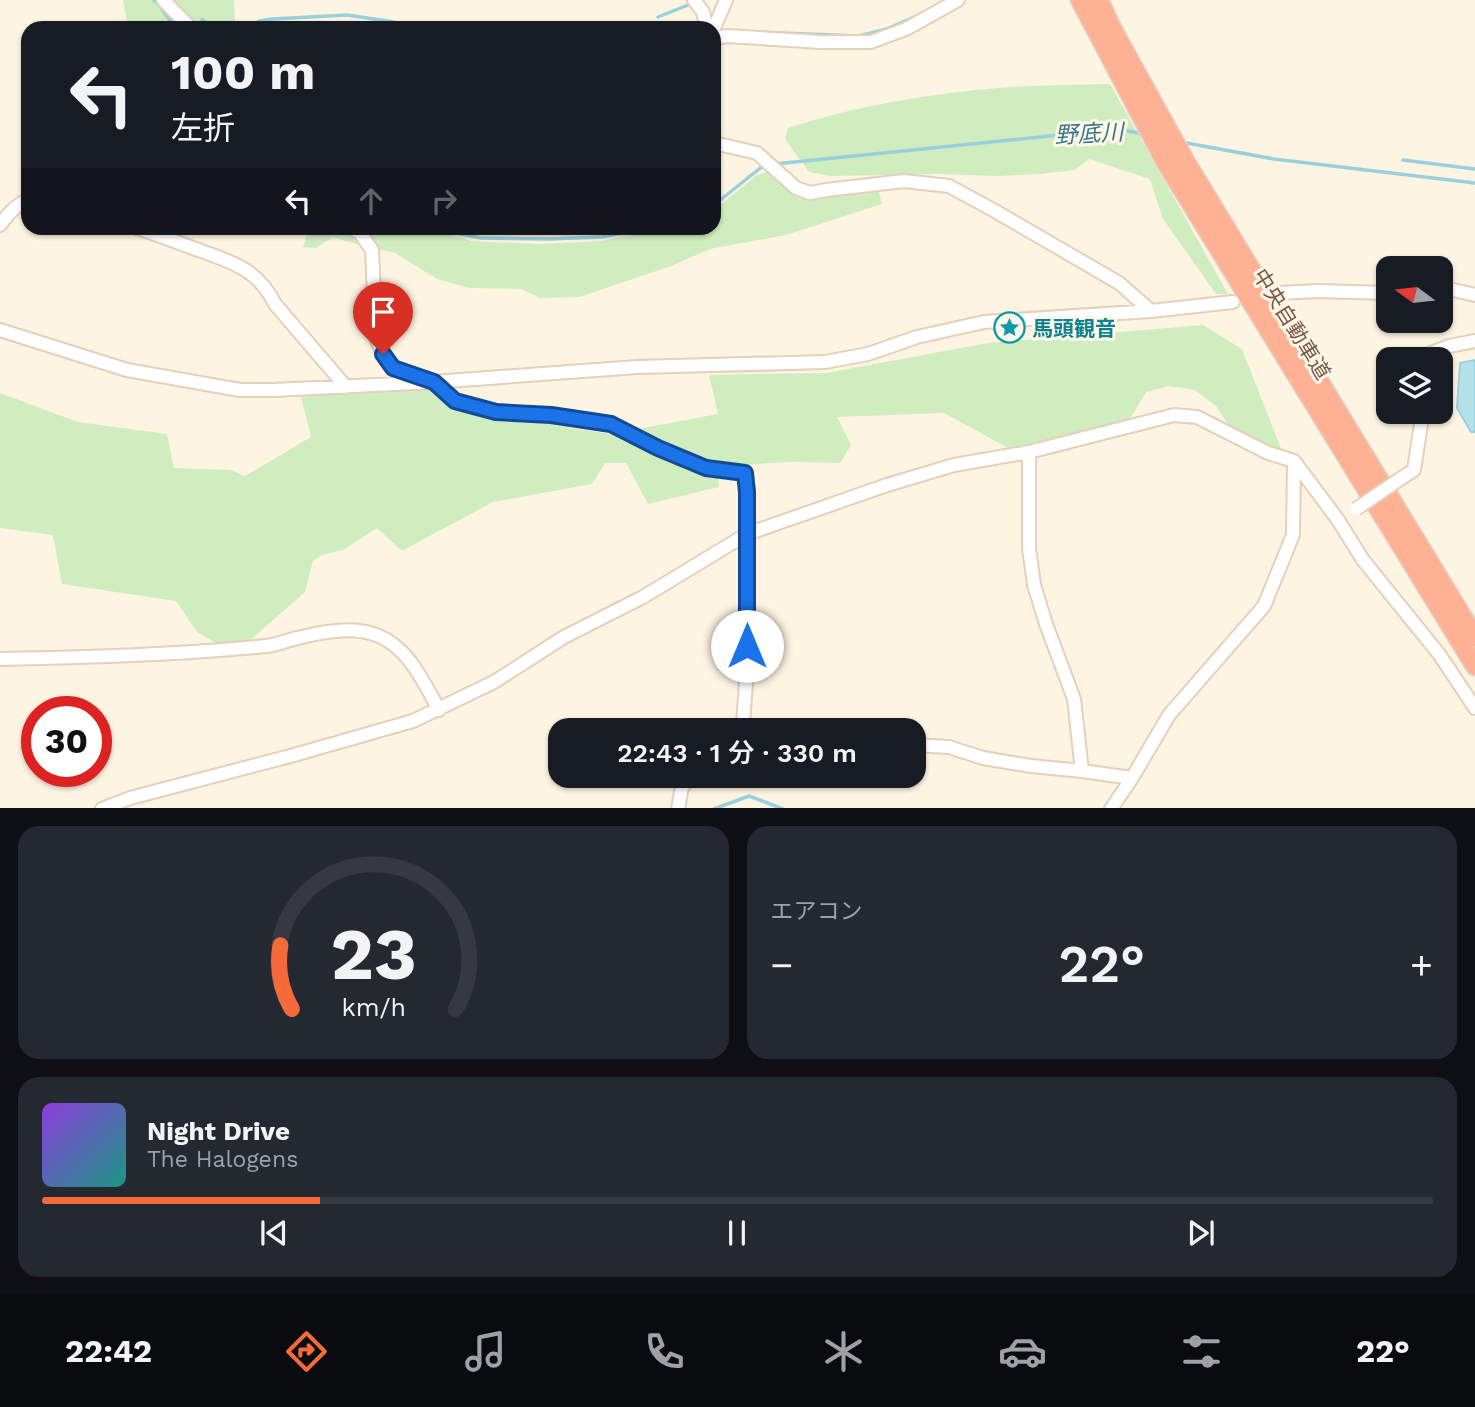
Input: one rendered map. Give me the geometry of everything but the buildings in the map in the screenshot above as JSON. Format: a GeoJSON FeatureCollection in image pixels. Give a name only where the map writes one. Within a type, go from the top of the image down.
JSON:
{"type":"FeatureCollection","features":[{"type":"Feature","properties":{"kind":"highway","name":"中央自動車道"},"geometry":{"type":"LineString","coordinates":[[1080,0],[1166,163],[1475,666]]}},
{"type":"Feature","properties":{"kind":"highway","name":"中央自動車道"},"geometry":{"type":"LineString","coordinates":[[1099,0],[1187,164],[1475,637]]}},
{"type":"Feature","properties":{"kind":"street"},"geometry":{"type":"LineString","coordinates":[[163,0],[184,21]]}},
{"type":"Feature","properties":{"kind":"street"},"geometry":{"type":"LineString","coordinates":[[694,0],[703,12],[705,21]]}},
{"type":"Feature","properties":{"kind":"street"},"geometry":{"type":"LineString","coordinates":[[717,21],[726,0]]}},
{"type":"Feature","properties":{"kind":"street"},"geometry":{"type":"LineString","coordinates":[[721,37],[871,42],[906,29],[958,0]]}},
{"type":"Feature","properties":{"kind":"street"},"geometry":{"type":"LineString","coordinates":[[721,145],[757,153],[796,188],[810,193],[904,181],[949,186],[1119,283],[1151,311]]}},
{"type":"Feature","properties":{"kind":"street"},"geometry":{"type":"LineString","coordinates":[[0,225],[21,204]]}},
{"type":"Feature","properties":{"kind":"street"},"geometry":{"type":"LineString","coordinates":[[157,235],[226,259],[249,272],[346,387]]}},
{"type":"Feature","properties":{"kind":"street"},"geometry":{"type":"LineString","coordinates":[[361,235],[372,250],[376,338],[393,368],[434,382],[455,401],[496,412],[551,415],[611,424],[706,468],[745,473],[747,669],[743,718]]}},
{"type":"Feature","properties":{"kind":"street"},"geometry":{"type":"LineString","coordinates":[[1453,290],[1475,295]]}},
{"type":"Feature","properties":{"kind":"street"},"geometry":{"type":"LineString","coordinates":[[1280,293],[1376,293]]}},
{"type":"Feature","properties":{"kind":"street"},"geometry":{"type":"LineString","coordinates":[[0,330],[127,370],[240,390],[434,382],[637,367],[825,362],[868,354],[917,337],[984,322],[1151,311],[1233,302]]}},
{"type":"Feature","properties":{"kind":"street"},"geometry":{"type":"LineString","coordinates":[[1446,347],[1475,341]]}},
{"type":"Feature","properties":{"kind":"street"},"geometry":{"type":"LineString","coordinates":[[102,808],[130,798],[400,725],[439,710],[494,682],[564,637],[643,597],[747,534],[887,485],[954,465],[1029,452],[1174,415],[1197,417],[1268,453],[1294,461],[1338,520],[1363,560],[1439,654],[1475,708]]}},
{"type":"Feature","properties":{"kind":"street"},"geometry":{"type":"LineString","coordinates":[[1338,520],[1414,470],[1421,424]]}},
{"type":"Feature","properties":{"kind":"street"},"geometry":{"type":"LineString","coordinates":[[1029,452],[1029,548],[1034,585],[1074,699],[1082,771]]}},
{"type":"Feature","properties":{"kind":"street"},"geometry":{"type":"LineString","coordinates":[[1111,808],[1169,715],[1264,606],[1293,535],[1294,461]]}},
{"type":"Feature","properties":{"kind":"street"},"geometry":{"type":"LineString","coordinates":[[0,659],[140,656],[270,646],[303,636],[346,631],[370,632],[389,641],[413,664],[439,710]]}},
{"type":"Feature","properties":{"kind":"street"},"geometry":{"type":"LineString","coordinates":[[926,746],[949,747],[983,758],[1031,766],[1132,778]]}},
{"type":"Feature","properties":{"kind":"street"},"geometry":{"type":"LineString","coordinates":[[678,808],[682,788]]}},
{"type":"Feature","properties":{"kind":"green space"},"geometry":{"type":"Polygon","coordinates":[[[123,0],[234,0],[235,21],[127,21],[123,0]]]}},
{"type":"Feature","properties":{"kind":"green space"},"geometry":{"type":"Polygon","coordinates":[[[1110,84],[1228,294],[1216,294],[1163,219],[1150,179],[1089,159],[1075,170],[1040,174],[829,176],[809,172],[785,139],[788,128],[839,113],[918,97],[1012,87],[1110,84]]]}},
{"type":"Feature","properties":{"kind":"green space"},"geometry":{"type":"Polygon","coordinates":[[[775,170],[801,195],[879,192],[882,204],[786,235],[710,249],[671,266],[580,297],[540,298],[521,289],[469,288],[437,279],[395,253],[377,249],[363,235],[453,235],[471,241],[540,244],[601,241],[630,235],[721,235],[721,204],[757,175],[775,170]]]}},
{"type":"Feature","properties":{"kind":"green space"},"geometry":{"type":"Polygon","coordinates":[[[307,235],[349,235],[362,246],[333,237],[316,248],[303,247],[307,235]]]}},
{"type":"Feature","properties":{"kind":"green space"},"geometry":{"type":"Polygon","coordinates":[[[1203,325],[1242,349],[1282,451],[1265,447],[1233,433],[1217,407],[1195,390],[1169,386],[1146,392],[1129,421],[1010,449],[944,413],[837,417],[851,445],[840,463],[791,462],[717,466],[719,487],[648,504],[626,463],[605,463],[592,484],[493,502],[402,551],[377,528],[343,550],[322,555],[313,561],[305,592],[247,643],[220,645],[197,632],[176,601],[62,584],[53,535],[0,528],[0,393],[78,422],[167,434],[174,468],[230,470],[245,476],[311,437],[301,397],[425,387],[462,409],[611,434],[718,414],[709,375],[826,373],[988,343],[1203,325]]]}},
{"type":"Feature","properties":{"kind":"water"},"geometry":{"type":"Polygon","coordinates":[[[1475,360],[1475,432],[1471,432],[1457,408],[1460,363],[1475,360]]]}},
{"type":"Feature","properties":{"kind":"waterway","name":"野底川"},"geometry":{"type":"LineString","coordinates":[[154,0],[170,21]]}},
{"type":"Feature","properties":{"kind":"waterway"},"geometry":{"type":"LineString","coordinates":[[658,17],[688,5]]}},
{"type":"Feature","properties":{"kind":"waterway"},"geometry":{"type":"LineString","coordinates":[[754,32],[859,36],[887,29],[921,14]]}},
{"type":"Feature","properties":{"kind":"waterway"},"geometry":{"type":"LineString","coordinates":[[259,21],[347,15],[387,21]]}},
{"type":"Feature","properties":{"kind":"waterway","name":"野底川"},"geometry":{"type":"LineString","coordinates":[[775,164],[1119,129],[1143,134]]}},
{"type":"Feature","properties":{"kind":"waterway","name":"野底川"},"geometry":{"type":"LineString","coordinates":[[1181,142],[1274,159],[1475,183]]}},
{"type":"Feature","properties":{"kind":"waterway"},"geometry":{"type":"LineString","coordinates":[[1403,160],[1475,169]]}},
{"type":"Feature","properties":{"kind":"waterway","name":"野底川"},"geometry":{"type":"LineString","coordinates":[[721,199],[764,165]]}},
{"type":"Feature","properties":{"kind":"waterway","name":"野底川"},"geometry":{"type":"LineString","coordinates":[[465,235],[481,238],[550,239],[612,235]]}},
{"type":"Feature","properties":{"kind":"waterway"},"geometry":{"type":"LineString","coordinates":[[717,808],[749,796],[780,808]]}},
{"type":"Feature","properties":{"kind":"place","name":"馬頭観音"},"geometry":{"type":"Point","coordinates":[1009,328]}},
{"type":"Feature","properties":{"kind":"route"},"geometry":{"type":"LineString","coordinates":[[383,354],[393,368],[434,382],[455,401],[496,412],[551,415],[611,424],[706,468],[745,473],[747,646]]}}]}
